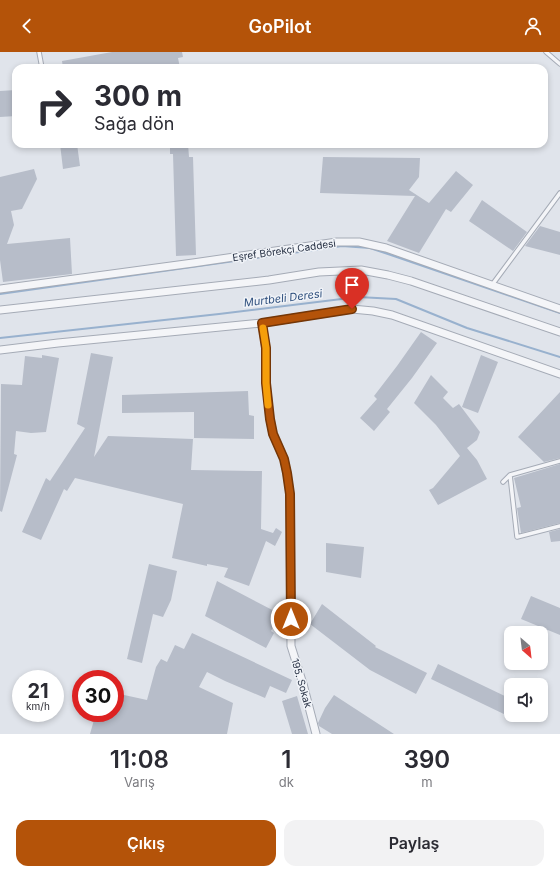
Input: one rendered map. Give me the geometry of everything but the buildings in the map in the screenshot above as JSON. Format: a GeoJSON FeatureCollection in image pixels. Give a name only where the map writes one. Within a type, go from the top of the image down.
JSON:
{"type":"FeatureCollection","features":[{"type":"Feature","properties":{"kind":"street","name":"Eşref Börekçi Caddesi"},"geometry":{"type":"LineString","coordinates":[[0,288],[193,263],[338,242],[359,242],[386,248],[560,309]]}},
{"type":"Feature","properties":{"kind":"street"},"geometry":{"type":"LineString","coordinates":[[0,310],[269,280],[319,272],[362,270],[388,274],[411,281],[560,332]]}},
{"type":"Feature","properties":{"kind":"street"},"geometry":{"type":"LineString","coordinates":[[0,350],[262,323],[352,309],[392,315],[560,374]]}},
{"type":"Feature","properties":{"kind":"street","name":"195. Sokak"},"geometry":{"type":"LineString","coordinates":[[262,323],[266,348],[266,383],[270,419],[273,434],[284,459],[290,494],[290,646],[303,684],[316,734]]}},
{"type":"Feature","properties":{"kind":"lane"},"geometry":{"type":"LineString","coordinates":[[39,52],[41,64]]}},
{"type":"Feature","properties":{"kind":"lane"},"geometry":{"type":"LineString","coordinates":[[546,52],[560,64]]}},
{"type":"Feature","properties":{"kind":"lane"},"geometry":{"type":"LineString","coordinates":[[492,285],[560,193]]}},
{"type":"Feature","properties":{"kind":"lane"},"geometry":{"type":"LineString","coordinates":[[504,482],[510,475],[560,461]]}},
{"type":"Feature","properties":{"kind":"lane"},"geometry":{"type":"LineString","coordinates":[[510,475],[517,538],[560,526]]}},
{"type":"Feature","properties":{"kind":"waterway"},"geometry":{"type":"LineString","coordinates":[[0,294],[342,246],[370,248],[560,313]]}},
{"type":"Feature","properties":{"kind":"waterway","name":"Murtbeli Deresi"},"geometry":{"type":"LineString","coordinates":[[0,338],[358,297],[396,299],[467,328],[560,357]]}},
{"type":"Feature","properties":{"kind":"slow traffic"},"geometry":{"type":"LineString","coordinates":[[263,328],[266,348],[266,383],[268,405]]}},
{"type":"Feature","properties":{"kind":"route"},"geometry":{"type":"LineString","coordinates":[[291,619],[290,494],[284,459],[273,434],[270,419],[266,383],[266,348],[262,323],[352,309]]}}]}
